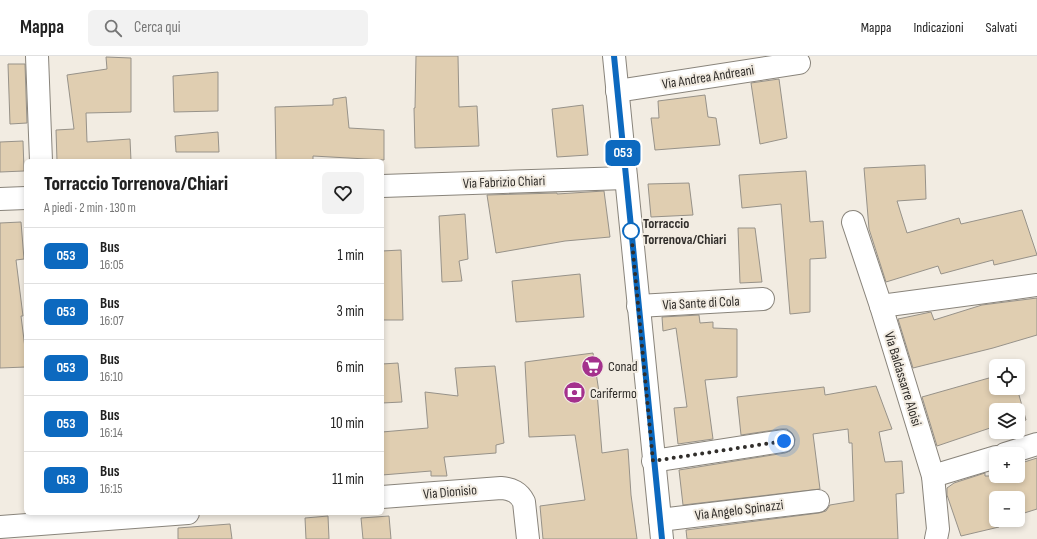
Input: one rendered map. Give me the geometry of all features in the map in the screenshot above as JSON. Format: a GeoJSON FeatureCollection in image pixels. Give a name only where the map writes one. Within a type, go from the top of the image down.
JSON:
{"type":"FeatureCollection","features":[{"type":"Feature","properties":{"kind":"street"},"geometry":{"type":"LineString","coordinates":[[37,56],[41,159]]}},
{"type":"Feature","properties":{"kind":"street"},"geometry":{"type":"LineString","coordinates":[[614,56],[653,461],[661,529]]}},
{"type":"Feature","properties":{"kind":"street","name":"Via Andrea Andreani"},"geometry":{"type":"LineString","coordinates":[[617,91],[799,63]]}},
{"type":"Feature","properties":{"kind":"street","name":"Via Fabrizio Chiari"},"geometry":{"type":"LineString","coordinates":[[384,186],[626,178]]}},
{"type":"Feature","properties":{"kind":"street"},"geometry":{"type":"LineString","coordinates":[[0,199],[24,198]]}},
{"type":"Feature","properties":{"kind":"street","name":"Via Baldassarre Aloisi"},"geometry":{"type":"LineString","coordinates":[[853,222],[933,476],[938,529],[936,539]]}},
{"type":"Feature","properties":{"kind":"street"},"geometry":{"type":"LineString","coordinates":[[880,306],[1037,284]]}},
{"type":"Feature","properties":{"kind":"street","name":"Via Sante di Cola"},"geometry":{"type":"LineString","coordinates":[[638,306],[763,299]]}},
{"type":"Feature","properties":{"kind":"street"},"geometry":{"type":"LineString","coordinates":[[653,461],[784,441]]}},
{"type":"Feature","properties":{"kind":"street"},"geometry":{"type":"LineString","coordinates":[[1025,448],[1037,444]]}},
{"type":"Feature","properties":{"kind":"street"},"geometry":{"type":"LineString","coordinates":[[933,476],[989,459]]}},
{"type":"Feature","properties":{"kind":"street","name":"Via Dionisio"},"geometry":{"type":"LineString","coordinates":[[384,497],[501,488],[512,490],[521,497],[526,507],[528,539]]}},
{"type":"Feature","properties":{"kind":"street","name":"Via Angelo Spinazzi"},"geometry":{"type":"LineString","coordinates":[[661,529],[818,501]]}},
{"type":"Feature","properties":{"kind":"street"},"geometry":{"type":"LineString","coordinates":[[0,527],[161,515]]}},
{"type":"Feature","properties":{"kind":"building"},"geometry":{"type":"Polygon","coordinates":[[[416,56],[458,56],[459,107],[477,106],[479,146],[415,148],[414,108],[416,56]]]}},
{"type":"Feature","properties":{"kind":"building"},"geometry":{"type":"Polygon","coordinates":[[[106,57],[131,58],[131,112],[86,113],[87,142],[130,139],[131,159],[57,159],[56,130],[74,129],[67,75],[107,69],[106,57]]]}},
{"type":"Feature","properties":{"kind":"building"},"geometry":{"type":"Polygon","coordinates":[[[8,64],[25,64],[27,123],[10,124],[8,64]]]}},
{"type":"Feature","properties":{"kind":"building"},"geometry":{"type":"Polygon","coordinates":[[[218,72],[218,111],[174,112],[173,76],[218,72]]]}},
{"type":"Feature","properties":{"kind":"building"},"geometry":{"type":"Polygon","coordinates":[[[779,79],[787,138],[760,144],[751,83],[779,79]]]}},
{"type":"Feature","properties":{"kind":"building"},"geometry":{"type":"Polygon","coordinates":[[[705,95],[708,117],[716,118],[720,145],[655,150],[651,118],[659,118],[658,101],[705,95]]]}},
{"type":"Feature","properties":{"kind":"building"},"geometry":{"type":"Polygon","coordinates":[[[346,97],[349,128],[384,130],[384,159],[313,156],[313,159],[276,159],[275,107],[333,105],[333,99],[346,97]]]}},
{"type":"Feature","properties":{"kind":"building"},"geometry":{"type":"Polygon","coordinates":[[[583,105],[588,155],[557,157],[552,109],[583,105]]]}},
{"type":"Feature","properties":{"kind":"building"},"geometry":{"type":"Polygon","coordinates":[[[218,132],[219,152],[176,152],[175,136],[218,132]]]}},
{"type":"Feature","properties":{"kind":"building"},"geometry":{"type":"Polygon","coordinates":[[[23,141],[24,171],[0,172],[0,142],[23,141]]]}},
{"type":"Feature","properties":{"kind":"building"},"geometry":{"type":"Polygon","coordinates":[[[925,165],[926,199],[897,201],[907,233],[959,218],[961,224],[1022,210],[1037,255],[994,265],[993,260],[941,274],[938,266],[886,282],[869,229],[864,168],[925,165]]]}},
{"type":"Feature","properties":{"kind":"building"},"geometry":{"type":"Polygon","coordinates":[[[806,171],[810,222],[823,221],[826,258],[810,259],[810,312],[790,314],[781,204],[742,208],[739,175],[806,171]]]}},
{"type":"Feature","properties":{"kind":"building"},"geometry":{"type":"Polygon","coordinates":[[[689,183],[693,215],[651,217],[648,184],[689,183]]]}},
{"type":"Feature","properties":{"kind":"building"},"geometry":{"type":"Polygon","coordinates":[[[604,191],[610,237],[565,241],[496,253],[487,195],[557,194],[604,191]]]}},
{"type":"Feature","properties":{"kind":"building"},"geometry":{"type":"Polygon","coordinates":[[[465,214],[468,259],[459,261],[462,281],[442,282],[439,216],[465,214]]]}},
{"type":"Feature","properties":{"kind":"building"},"geometry":{"type":"Polygon","coordinates":[[[21,222],[24,259],[16,260],[23,316],[21,316],[24,340],[24,367],[0,368],[0,223],[21,222]]]}},
{"type":"Feature","properties":{"kind":"building"},"geometry":{"type":"Polygon","coordinates":[[[738,228],[755,228],[762,282],[740,283],[738,228]]]}},
{"type":"Feature","properties":{"kind":"building"},"geometry":{"type":"Polygon","coordinates":[[[401,250],[403,320],[384,320],[384,251],[401,250]]]}},
{"type":"Feature","properties":{"kind":"building"},"geometry":{"type":"Polygon","coordinates":[[[580,274],[584,317],[516,322],[512,281],[580,274]]]}},
{"type":"Feature","properties":{"kind":"building"},"geometry":{"type":"Polygon","coordinates":[[[1037,298],[1037,335],[993,348],[913,368],[898,319],[931,312],[934,320],[982,305],[1037,298]]]}},
{"type":"Feature","properties":{"kind":"building"},"geometry":{"type":"Polygon","coordinates":[[[699,315],[700,323],[713,322],[713,328],[737,329],[737,377],[705,380],[713,439],[678,444],[674,408],[687,407],[676,328],[663,331],[662,317],[699,315]]]}},
{"type":"Feature","properties":{"kind":"building"},"geometry":{"type":"Polygon","coordinates":[[[593,353],[599,392],[597,392],[602,453],[628,449],[631,495],[637,539],[543,539],[540,506],[585,500],[575,435],[529,437],[525,362],[593,353]]]}},
{"type":"Feature","properties":{"kind":"building"},"geometry":{"type":"Polygon","coordinates":[[[398,363],[402,402],[384,403],[384,364],[398,363]]]}},
{"type":"Feature","properties":{"kind":"building"},"geometry":{"type":"Polygon","coordinates":[[[495,366],[504,443],[496,445],[496,453],[444,457],[447,476],[431,476],[431,471],[384,475],[384,432],[428,428],[425,392],[458,396],[455,368],[495,366]]]}},
{"type":"Feature","properties":{"kind":"building"},"geometry":{"type":"Polygon","coordinates":[[[989,378],[989,395],[1019,395],[1021,403],[989,403],[989,428],[937,446],[922,397],[989,378]]]}},
{"type":"Feature","properties":{"kind":"building"},"geometry":{"type":"Polygon","coordinates":[[[876,386],[892,429],[879,432],[885,462],[902,461],[904,493],[896,494],[898,539],[687,539],[686,530],[819,513],[826,511],[830,505],[854,501],[852,443],[849,443],[848,429],[813,434],[820,489],[683,505],[679,470],[785,453],[790,451],[794,446],[795,439],[792,433],[787,429],[741,435],[737,397],[824,387],[825,395],[876,386]]]}},
{"type":"Feature","properties":{"kind":"building"},"geometry":{"type":"Polygon","coordinates":[[[1037,458],[1037,509],[1025,513],[1025,491],[989,491],[989,527],[999,527],[961,536],[947,495],[947,488],[954,483],[985,473],[985,476],[989,476],[989,483],[1025,483],[1025,462],[1037,458]]]}},
{"type":"Feature","properties":{"kind":"building"},"geometry":{"type":"Polygon","coordinates":[[[328,516],[329,539],[306,539],[305,518],[328,516]]]}},
{"type":"Feature","properties":{"kind":"building"},"geometry":{"type":"Polygon","coordinates":[[[389,516],[391,539],[363,539],[361,518],[389,516]]]}},
{"type":"Feature","properties":{"kind":"building"},"geometry":{"type":"Polygon","coordinates":[[[230,524],[232,539],[178,539],[178,528],[230,524]]]}},
{"type":"Feature","properties":{"kind":"bus line","name":"053"},"geometry":{"type":"LineString","coordinates":[[614,56],[653,461],[662,539]]}},
{"type":"Feature","properties":{"kind":"place","name":"Torraccio Torrenova/Chiari"},"geometry":{"type":"Point","coordinates":[631,231]}},
{"type":"Feature","properties":{"kind":"place","name":"Conad"},"geometry":{"type":"Point","coordinates":[592,366]}},
{"type":"Feature","properties":{"kind":"place","name":"Carifermo"},"geometry":{"type":"Point","coordinates":[574,393]}},
{"type":"Feature","properties":{"kind":"route"},"geometry":{"type":"LineString","coordinates":[[631,231],[653,461],[784,441]]}}]}
